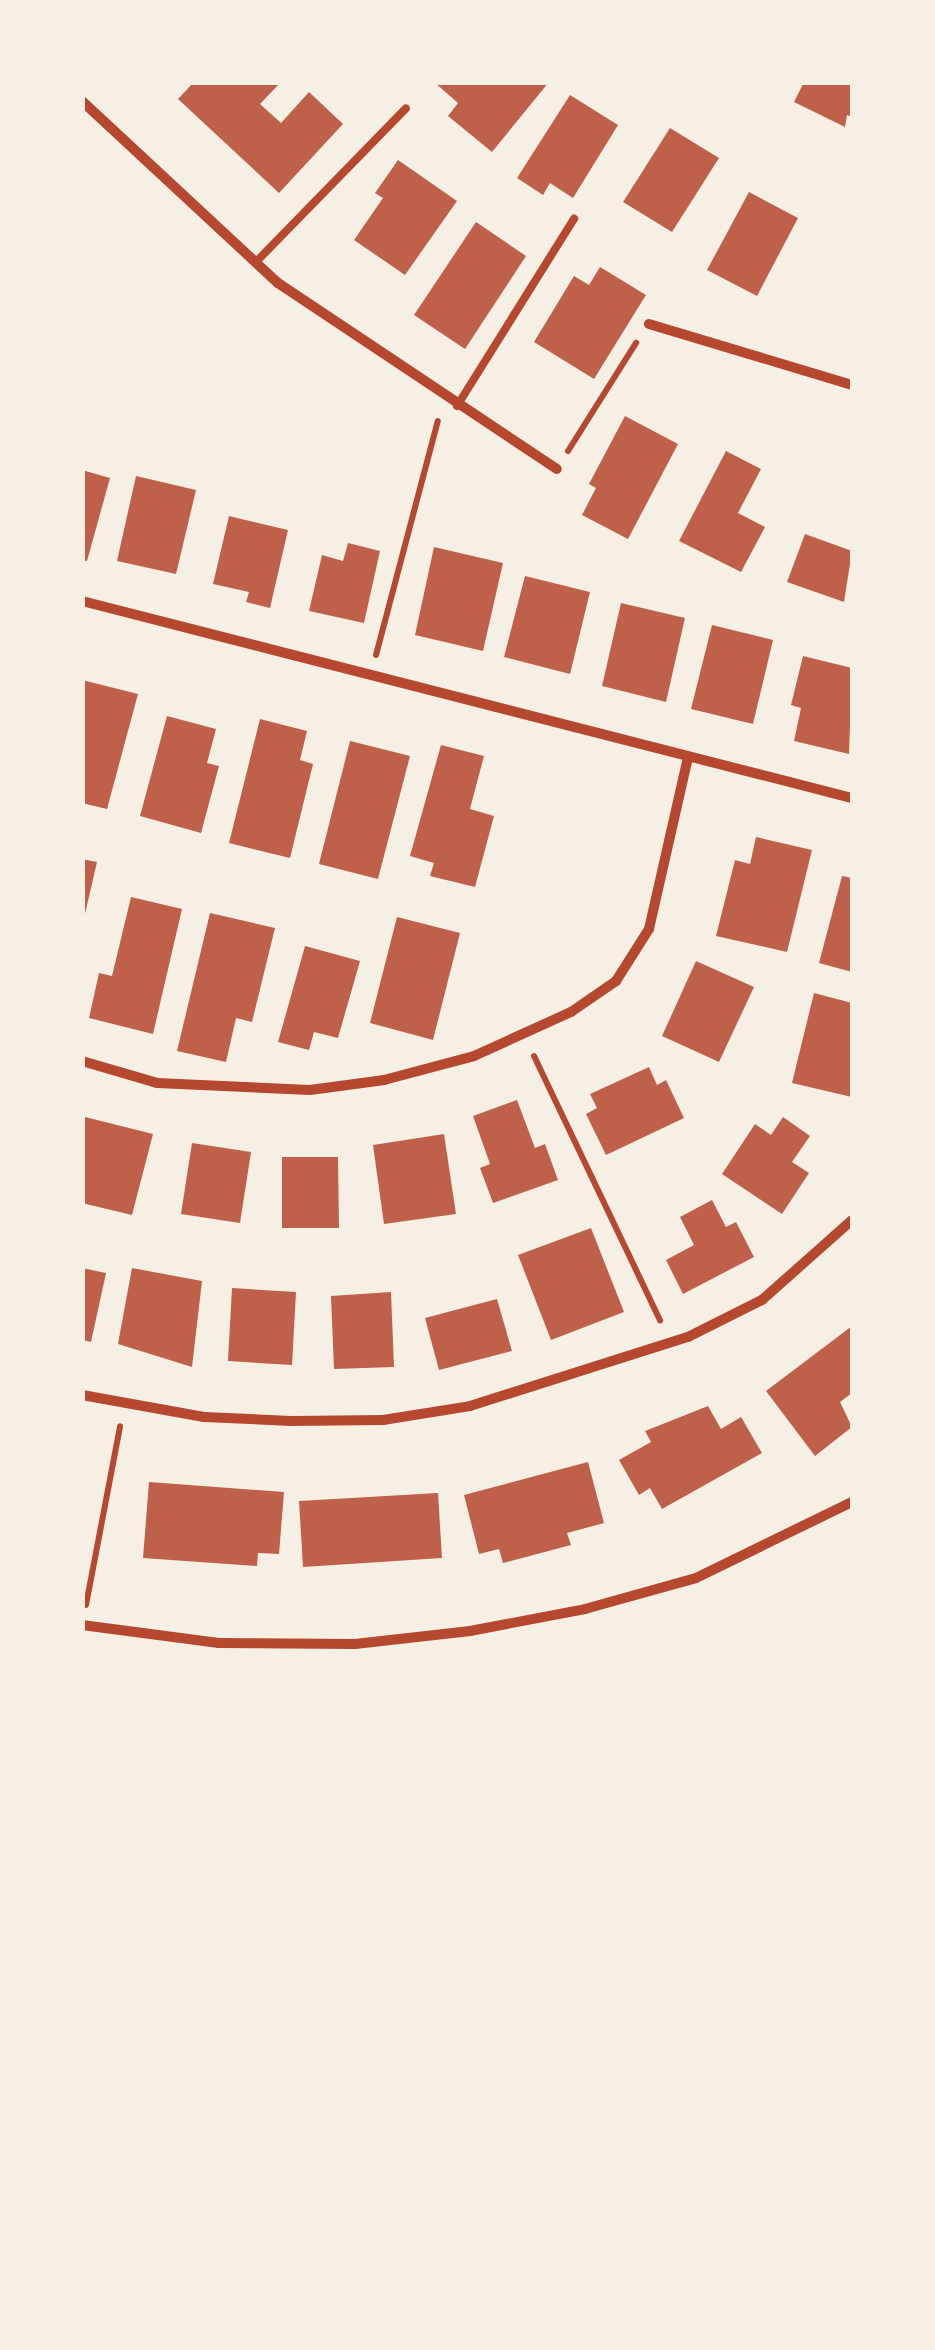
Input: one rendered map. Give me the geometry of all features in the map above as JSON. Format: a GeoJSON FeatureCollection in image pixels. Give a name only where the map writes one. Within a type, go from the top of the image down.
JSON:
{"type":"FeatureCollection","features":[{"type":"Feature","properties":{"kind":"street"},"geometry":{"type":"LineString","coordinates":[[82,101],[255,264],[444,398],[557,468]]}},
{"type":"Feature","properties":{"kind":"street"},"geometry":{"type":"LineString","coordinates":[[649,324],[852,385]]}},
{"type":"Feature","properties":{"kind":"street"},"geometry":{"type":"LineString","coordinates":[[82,601],[852,798]]}},
{"type":"Feature","properties":{"kind":"street"},"geometry":{"type":"LineString","coordinates":[[82,1061],[157,1083],[310,1090],[384,1080],[474,1056],[571,1012],[634,960],[649,929],[688,758]]}},
{"type":"Feature","properties":{"kind":"street"},"geometry":{"type":"LineString","coordinates":[[82,1395],[123,1406],[239,1419],[383,1420],[550,1386],[672,1343],[762,1300],[852,1220]]}},
{"type":"Feature","properties":{"kind":"street"},"geometry":{"type":"LineString","coordinates":[[82,1623],[219,1643],[355,1644],[470,1630],[585,1609],[696,1578],[852,1502]]}},
{"type":"Feature","properties":{"kind":"lane"},"geometry":{"type":"LineString","coordinates":[[255,264],[406,108]]}},
{"type":"Feature","properties":{"kind":"lane"},"geometry":{"type":"LineString","coordinates":[[457,406],[574,219]]}},
{"type":"Feature","properties":{"kind":"path"},"geometry":{"type":"LineString","coordinates":[[557,468],[649,324]]}},
{"type":"Feature","properties":{"kind":"path"},"geometry":{"type":"LineString","coordinates":[[370,676],[444,398]]}},
{"type":"Feature","properties":{"kind":"path"},"geometry":{"type":"LineString","coordinates":[[523,1033],[672,1343]]}},
{"type":"Feature","properties":{"kind":"path"},"geometry":{"type":"LineString","coordinates":[[82,1623],[123,1406]]}},
{"type":"Feature","properties":{"kind":"building"},"geometry":{"type":"Polygon","coordinates":[[[194,82],[281,82],[260,104],[281,123],[309,92],[343,124],[279,193],[178,99],[194,82]]]}},
{"type":"Feature","properties":{"kind":"building"},"geometry":{"type":"Polygon","coordinates":[[[434,82],[549,82],[492,152],[448,116],[458,103],[434,82]]]}},
{"type":"Feature","properties":{"kind":"building"},"geometry":{"type":"Polygon","coordinates":[[[804,82],[852,82],[852,117],[847,115],[845,127],[794,102],[804,82]]]}},
{"type":"Feature","properties":{"kind":"building"},"geometry":{"type":"Polygon","coordinates":[[[570,95],[618,125],[573,198],[550,183],[543,195],[517,178],[570,95]]]}},
{"type":"Feature","properties":{"kind":"building"},"geometry":{"type":"Polygon","coordinates":[[[670,128],[719,158],[672,232],[623,202],[670,128]]]}},
{"type":"Feature","properties":{"kind":"building"},"geometry":{"type":"Polygon","coordinates":[[[398,160],[457,201],[405,275],[354,240],[383,198],[375,193],[398,160]]]}},
{"type":"Feature","properties":{"kind":"building"},"geometry":{"type":"Polygon","coordinates":[[[749,192],[798,218],[757,296],[707,270],[749,192]]]}},
{"type":"Feature","properties":{"kind":"building"},"geometry":{"type":"Polygon","coordinates":[[[476,222],[526,256],[465,349],[414,315],[476,222]]]}},
{"type":"Feature","properties":{"kind":"building"},"geometry":{"type":"Polygon","coordinates":[[[600,267],[646,295],[594,379],[534,342],[574,276],[589,285],[600,267]]]}},
{"type":"Feature","properties":{"kind":"building"},"geometry":{"type":"Polygon","coordinates":[[[625,416],[678,444],[628,539],[582,515],[596,488],[589,484],[625,416]]]}},
{"type":"Feature","properties":{"kind":"building"},"geometry":{"type":"Polygon","coordinates":[[[726,451],[761,469],[738,513],[765,527],[741,572],[679,541],[726,451]]]}},
{"type":"Feature","properties":{"kind":"building"},"geometry":{"type":"Polygon","coordinates":[[[82,470],[110,478],[87,561],[82,560],[82,470]]]}},
{"type":"Feature","properties":{"kind":"building"},"geometry":{"type":"Polygon","coordinates":[[[136,476],[196,490],[176,574],[117,561],[136,476]]]}},
{"type":"Feature","properties":{"kind":"building"},"geometry":{"type":"Polygon","coordinates":[[[229,516],[288,530],[270,608],[246,602],[249,592],[213,584],[229,516]]]}},
{"type":"Feature","properties":{"kind":"building"},"geometry":{"type":"Polygon","coordinates":[[[805,534],[852,551],[844,602],[787,582],[805,534]]]}},
{"type":"Feature","properties":{"kind":"building"},"geometry":{"type":"Polygon","coordinates":[[[348,543],[380,551],[364,623],[309,611],[322,555],[343,561],[348,543]]]}},
{"type":"Feature","properties":{"kind":"building"},"geometry":{"type":"Polygon","coordinates":[[[434,547],[503,563],[483,651],[415,635],[434,547]]]}},
{"type":"Feature","properties":{"kind":"building"},"geometry":{"type":"Polygon","coordinates":[[[525,576],[590,592],[570,674],[504,657],[525,576]]]}},
{"type":"Feature","properties":{"kind":"building"},"geometry":{"type":"Polygon","coordinates":[[[621,603],[685,618],[666,702],[602,686],[621,603]]]}},
{"type":"Feature","properties":{"kind":"building"},"geometry":{"type":"Polygon","coordinates":[[[712,625],[773,640],[753,724],[691,709],[712,625]]]}},
{"type":"Feature","properties":{"kind":"building"},"geometry":{"type":"Polygon","coordinates":[[[803,656],[852,668],[849,754],[794,741],[801,708],[791,705],[803,656]]]}},
{"type":"Feature","properties":{"kind":"building"},"geometry":{"type":"Polygon","coordinates":[[[82,680],[138,694],[107,809],[82,803],[82,680]]]}},
{"type":"Feature","properties":{"kind":"building"},"geometry":{"type":"Polygon","coordinates":[[[167,716],[216,729],[207,763],[219,766],[201,833],[140,816],[167,716]]]}},
{"type":"Feature","properties":{"kind":"building"},"geometry":{"type":"Polygon","coordinates":[[[260,719],[307,731],[300,760],[313,764],[290,858],[229,843],[260,719]]]}},
{"type":"Feature","properties":{"kind":"building"},"geometry":{"type":"Polygon","coordinates":[[[350,741],[410,756],[378,879],[319,864],[350,741]]]}},
{"type":"Feature","properties":{"kind":"building"},"geometry":{"type":"Polygon","coordinates":[[[441,745],[484,756],[470,809],[494,816],[475,887],[430,876],[434,863],[410,856],[441,745]]]}},
{"type":"Feature","properties":{"kind":"building"},"geometry":{"type":"Polygon","coordinates":[[[756,837],[812,850],[787,952],[716,936],[735,860],[750,864],[756,837]]]}},
{"type":"Feature","properties":{"kind":"building"},"geometry":{"type":"Polygon","coordinates":[[[82,859],[97,862],[84,918],[82,917],[82,859]]]}},
{"type":"Feature","properties":{"kind":"building"},"geometry":{"type":"Polygon","coordinates":[[[842,876],[852,878],[852,972],[819,963],[842,876]]]}},
{"type":"Feature","properties":{"kind":"building"},"geometry":{"type":"Polygon","coordinates":[[[131,897],[182,909],[153,1034],[89,1018],[99,973],[112,976],[131,897]]]}},
{"type":"Feature","properties":{"kind":"building"},"geometry":{"type":"Polygon","coordinates":[[[210,913],[275,928],[252,1022],[236,1018],[226,1062],[177,1051],[210,913]]]}},
{"type":"Feature","properties":{"kind":"building"},"geometry":{"type":"Polygon","coordinates":[[[397,917],[460,933],[433,1040],[370,1023],[397,917]]]}},
{"type":"Feature","properties":{"kind":"building"},"geometry":{"type":"Polygon","coordinates":[[[305,946],[360,961],[338,1038],[314,1032],[309,1050],[278,1042],[305,946]]]}},
{"type":"Feature","properties":{"kind":"building"},"geometry":{"type":"Polygon","coordinates":[[[696,961],[754,987],[719,1062],[662,1036],[696,961]]]}},
{"type":"Feature","properties":{"kind":"building"},"geometry":{"type":"Polygon","coordinates":[[[814,993],[852,1003],[852,1097],[792,1083],[814,993]]]}},
{"type":"Feature","properties":{"kind":"building"},"geometry":{"type":"Polygon","coordinates":[[[649,1067],[657,1085],[666,1080],[684,1118],[606,1155],[586,1114],[597,1108],[590,1094],[649,1067]]]}},
{"type":"Feature","properties":{"kind":"building"},"geometry":{"type":"Polygon","coordinates":[[[517,1100],[535,1148],[545,1144],[558,1180],[493,1203],[480,1168],[490,1164],[473,1116],[517,1100]]]}},
{"type":"Feature","properties":{"kind":"building"},"geometry":{"type":"Polygon","coordinates":[[[85,1117],[153,1134],[132,1215],[82,1203],[85,1117]]]}},
{"type":"Feature","properties":{"kind":"building"},"geometry":{"type":"Polygon","coordinates":[[[783,1117],[810,1136],[792,1162],[809,1173],[782,1214],[722,1174],[755,1124],[771,1135],[783,1117]]]}},
{"type":"Feature","properties":{"kind":"building"},"geometry":{"type":"Polygon","coordinates":[[[444,1134],[456,1214],[384,1224],[373,1145],[444,1134]]]}},
{"type":"Feature","properties":{"kind":"building"},"geometry":{"type":"Polygon","coordinates":[[[192,1143],[251,1152],[240,1223],[181,1214],[192,1143]]]}},
{"type":"Feature","properties":{"kind":"building"},"geometry":{"type":"Polygon","coordinates":[[[282,1157],[338,1157],[339,1228],[282,1228],[282,1157]]]}},
{"type":"Feature","properties":{"kind":"building"},"geometry":{"type":"Polygon","coordinates":[[[712,1200],[726,1227],[736,1222],[754,1257],[683,1294],[666,1260],[694,1245],[680,1217],[712,1200]]]}},
{"type":"Feature","properties":{"kind":"building"},"geometry":{"type":"Polygon","coordinates":[[[591,1228],[624,1312],[551,1340],[518,1255],[591,1228]]]}},
{"type":"Feature","properties":{"kind":"building"},"geometry":{"type":"Polygon","coordinates":[[[82,1268],[106,1273],[91,1342],[82,1340],[82,1268]]]}},
{"type":"Feature","properties":{"kind":"building"},"geometry":{"type":"Polygon","coordinates":[[[132,1268],[202,1281],[192,1367],[118,1344],[132,1268]]]}},
{"type":"Feature","properties":{"kind":"building"},"geometry":{"type":"Polygon","coordinates":[[[232,1288],[296,1292],[292,1365],[228,1361],[232,1288]]]}},
{"type":"Feature","properties":{"kind":"building"},"geometry":{"type":"Polygon","coordinates":[[[391,1292],[394,1367],[334,1369],[331,1296],[391,1292]]]}},
{"type":"Feature","properties":{"kind":"building"},"geometry":{"type":"Polygon","coordinates":[[[497,1299],[512,1351],[439,1370],[425,1318],[497,1299]]]}},
{"type":"Feature","properties":{"kind":"building"},"geometry":{"type":"Polygon","coordinates":[[[852,1326],[852,1393],[840,1402],[852,1427],[815,1456],[766,1391],[852,1326]]]}},
{"type":"Feature","properties":{"kind":"building"},"geometry":{"type":"Polygon","coordinates":[[[708,1406],[721,1429],[741,1417],[762,1453],[662,1509],[650,1488],[639,1495],[619,1460],[651,1442],[645,1431],[708,1406]]]}},
{"type":"Feature","properties":{"kind":"building"},"geometry":{"type":"Polygon","coordinates":[[[588,1462],[604,1523],[567,1533],[571,1545],[503,1563],[499,1549],[479,1554],[464,1495],[588,1462]]]}},
{"type":"Feature","properties":{"kind":"building"},"geometry":{"type":"Polygon","coordinates":[[[149,1482],[284,1492],[279,1554],[258,1553],[257,1566],[143,1558],[149,1482]]]}},
{"type":"Feature","properties":{"kind":"building"},"geometry":{"type":"Polygon","coordinates":[[[438,1493],[442,1558],[303,1567],[299,1501],[438,1493]]]}}]}
